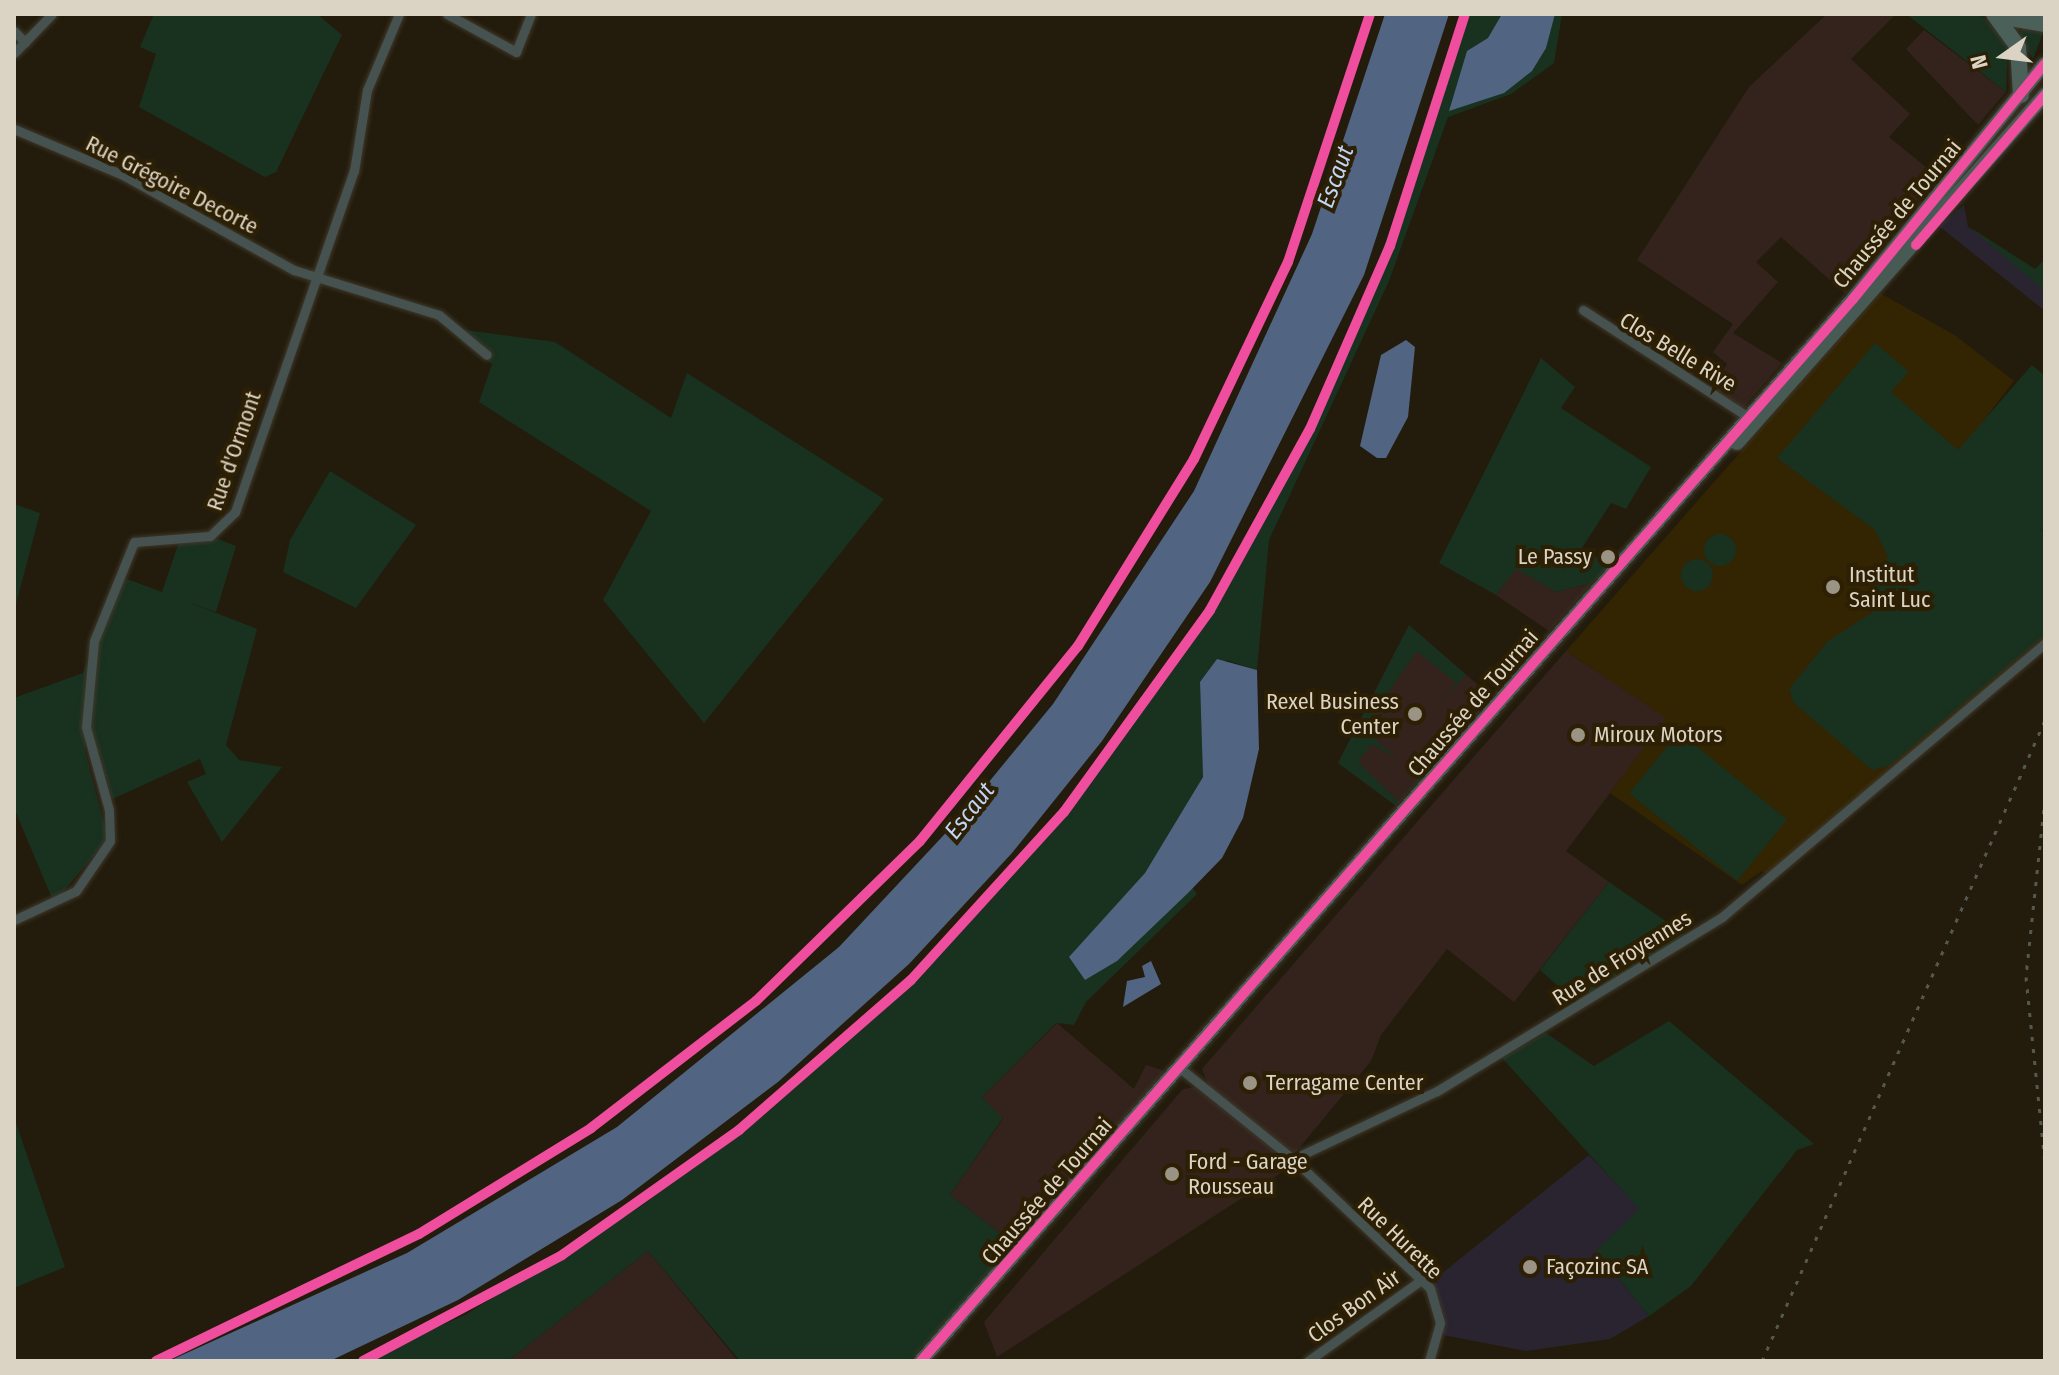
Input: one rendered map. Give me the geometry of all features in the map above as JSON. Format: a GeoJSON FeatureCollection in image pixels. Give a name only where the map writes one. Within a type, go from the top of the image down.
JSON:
{"type":"FeatureCollection","features":[{"type":"Feature","properties":{"kind":"highway"},"geometry":{"type":"LineString","coordinates":[[1994,14],[2045,24]]}},
{"type":"Feature","properties":{"kind":"highway"},"geometry":{"type":"LineString","coordinates":[[1994,14],[2018,47],[2021,95]]}},
{"type":"Feature","properties":{"kind":"main road","name":"Chaussée de Tournai"},"geometry":{"type":"LineString","coordinates":[[1752,419],[2045,64]]}},
{"type":"Feature","properties":{"kind":"main road","name":"Chaussée de Tournai"},"geometry":{"type":"LineString","coordinates":[[933,1361],[1752,419],[2045,95]]}},
{"type":"Feature","properties":{"kind":"main road","name":"Chaussée de Tournai"},"geometry":{"type":"LineString","coordinates":[[921,1361],[1185,1071]]}},
{"type":"Feature","properties":{"kind":"street"},"geometry":{"type":"LineString","coordinates":[[14,53],[52,14]]}},
{"type":"Feature","properties":{"kind":"street","name":"Rue d'Ormont"},"geometry":{"type":"LineString","coordinates":[[14,920],[76,891],[110,841],[86,727],[86,676],[99,627],[134,542],[210,536],[231,521],[312,276],[354,171],[367,90],[399,14]]}},
{"type":"Feature","properties":{"kind":"street"},"geometry":{"type":"LineString","coordinates":[[447,14],[516,52],[531,14]]}},
{"type":"Feature","properties":{"kind":"street"},"geometry":{"type":"LineString","coordinates":[[14,31],[25,42]]}},
{"type":"Feature","properties":{"kind":"street","name":"Rue Grégoire Decorte"},"geometry":{"type":"LineString","coordinates":[[14,129],[123,175],[312,276],[439,315],[487,355]]}},
{"type":"Feature","properties":{"kind":"street","name":"Clos Belle Rive"},"geometry":{"type":"LineString","coordinates":[[1583,310],[1752,419]]}},
{"type":"Feature","properties":{"kind":"street","name":"Rue de Froyennes"},"geometry":{"type":"LineString","coordinates":[[1293,1159],[1437,1091],[1722,917],[2045,643]]}},
{"type":"Feature","properties":{"kind":"street"},"geometry":{"type":"LineString","coordinates":[[1185,1071],[1293,1159]]}},
{"type":"Feature","properties":{"kind":"street","name":"Rue Hurette"},"geometry":{"type":"LineString","coordinates":[[1293,1159],[1421,1280],[1440,1323],[1429,1361]]}},
{"type":"Feature","properties":{"kind":"street","name":"Clos Bon Air"},"geometry":{"type":"LineString","coordinates":[[1308,1361],[1421,1280]]}},
{"type":"Feature","properties":{"kind":"shaded area"},"geometry":{"type":"Polygon","coordinates":[[[1827,14],[1896,14],[1851,59],[1910,114],[1889,137],[1938,177],[1845,293],[1781,237],[1756,262],[1778,282],[1733,333],[1782,363],[1743,408],[1710,387],[1727,364],[1713,352],[1733,324],[1637,260],[1749,87],[1827,14]]]}},
{"type":"Feature","properties":{"kind":"shaded area"},"geometry":{"type":"Polygon","coordinates":[[[1924,30],[2006,92],[1978,125],[1906,49],[1924,30]]]}},
{"type":"Feature","properties":{"kind":"shaded area"},"geometry":{"type":"Polygon","coordinates":[[[1964,205],[1968,227],[2035,271],[2045,260],[2045,311],[1939,226],[1964,205]]]}},
{"type":"Feature","properties":{"kind":"shaded area","name":"Institut Saint Luc"},"geometry":{"type":"Polygon","coordinates":[[[1880,293],[1956,336],[2014,381],[1971,437],[1994,486],[2045,534],[2045,641],[1768,875],[1762,871],[1742,885],[1610,793],[1666,718],[1566,651],[1880,293]]]}},
{"type":"Feature","properties":{"kind":"shaded area"},"geometry":{"type":"Polygon","coordinates":[[[1516,568],[1556,592],[1592,583],[1549,631],[1496,595],[1516,568]]]}},
{"type":"Feature","properties":{"kind":"shaded area"},"geometry":{"type":"Polygon","coordinates":[[[1409,625],[1492,697],[1396,806],[1338,763],[1409,625]]]}},
{"type":"Feature","properties":{"kind":"shaded area"},"geometry":{"type":"Polygon","coordinates":[[[1566,651],[1667,718],[1566,851],[1609,882],[1514,1002],[1447,949],[1381,1035],[1371,1061],[1296,1152],[1281,1146],[1209,1086],[1202,1069],[1566,651]]]}},
{"type":"Feature","properties":{"kind":"shaded area"},"geometry":{"type":"Polygon","coordinates":[[[1057,1023],[1134,1089],[1146,1065],[1165,1071],[1017,1246],[950,1195],[1003,1119],[982,1097],[1057,1023]]]}},
{"type":"Feature","properties":{"kind":"shaded area"},"geometry":{"type":"Polygon","coordinates":[[[1195,1087],[1293,1165],[997,1357],[984,1322],[1183,1089],[1195,1087]]]}},
{"type":"Feature","properties":{"kind":"shaded area","name":"Façozinc SA"},"geometry":{"type":"Polygon","coordinates":[[[1589,1155],[1640,1209],[1596,1251],[1649,1316],[1610,1339],[1526,1351],[1443,1335],[1430,1283],[1589,1155]]]}},
{"type":"Feature","properties":{"kind":"shaded area"},"geometry":{"type":"Polygon","coordinates":[[[648,1251],[738,1361],[508,1361],[648,1251]]]}},
{"type":"Feature","properties":{"kind":"green space"},"geometry":{"type":"Polygon","coordinates":[[[154,14],[317,14],[342,35],[276,172],[265,177],[139,107],[156,54],[140,47],[154,14]]]}},
{"type":"Feature","properties":{"kind":"green space"},"geometry":{"type":"Polygon","coordinates":[[[1463,14],[1562,14],[1554,63],[1511,94],[1448,117],[1389,281],[1269,540],[1257,670],[1226,660],[1200,682],[1203,776],[1187,811],[1145,873],[1069,958],[1111,960],[1190,884],[1197,894],[1086,1002],[1074,1025],[1056,1023],[982,1097],[1003,1118],[950,1195],[1017,1246],[909,1361],[740,1361],[648,1251],[508,1361],[361,1361],[465,1315],[640,1207],[798,1082],[909,979],[1062,811],[1213,610],[1324,400],[1434,118],[1463,14]]]}},
{"type":"Feature","properties":{"kind":"green space"},"geometry":{"type":"Polygon","coordinates":[[[1906,14],[1980,14],[2008,44],[2006,92],[1906,14]]]}},
{"type":"Feature","properties":{"kind":"green space"},"geometry":{"type":"Polygon","coordinates":[[[2023,27],[2045,28],[2033,59],[2019,36],[2023,27]]]}},
{"type":"Feature","properties":{"kind":"green space"},"geometry":{"type":"Polygon","coordinates":[[[1968,226],[2035,269],[2045,259],[2045,291],[1968,226]]]}},
{"type":"Feature","properties":{"kind":"green space"},"geometry":{"type":"Polygon","coordinates":[[[465,330],[555,342],[671,418],[687,373],[884,499],[704,723],[603,600],[651,511],[479,402],[492,364],[461,341],[465,330]]]}},
{"type":"Feature","properties":{"kind":"green space"},"geometry":{"type":"Polygon","coordinates":[[[1875,343],[1909,372],[1891,392],[1958,450],[2032,365],[2045,376],[2045,532],[2038,527],[2045,534],[2045,635],[1889,766],[1872,770],[1794,703],[1789,689],[1828,641],[1887,603],[1872,582],[1888,557],[1875,530],[1777,458],[1875,343]]]}},
{"type":"Feature","properties":{"kind":"green space"},"geometry":{"type":"Polygon","coordinates":[[[1541,358],[1575,387],[1561,408],[1651,467],[1626,509],[1611,503],[1582,548],[1610,566],[1592,583],[1556,592],[1516,569],[1496,595],[1439,563],[1541,358]]]}},
{"type":"Feature","properties":{"kind":"green space"},"geometry":{"type":"Polygon","coordinates":[[[330,471],[416,525],[356,608],[283,572],[290,540],[330,471]]]}},
{"type":"Feature","properties":{"kind":"green space"},"geometry":{"type":"Polygon","coordinates":[[[14,504],[40,513],[14,612],[14,504]]]}},
{"type":"Feature","properties":{"kind":"green space"},"geometry":{"type":"Polygon","coordinates":[[[1720,534],[1731,539],[1736,550],[1731,561],[1720,566],[1709,561],[1704,550],[1709,539],[1720,534]]]}},
{"type":"Feature","properties":{"kind":"green space"},"geometry":{"type":"Polygon","coordinates":[[[218,539],[236,546],[216,612],[188,602],[257,629],[226,745],[239,760],[282,767],[222,842],[187,782],[206,774],[200,759],[106,802],[90,754],[84,689],[85,751],[108,838],[54,903],[14,808],[14,698],[83,673],[119,576],[162,592],[179,542],[218,539]]]}},
{"type":"Feature","properties":{"kind":"green space"},"geometry":{"type":"Polygon","coordinates":[[[1697,559],[1709,563],[1713,575],[1709,587],[1697,591],[1685,587],[1681,575],[1685,563],[1697,559]]]}},
{"type":"Feature","properties":{"kind":"green space"},"geometry":{"type":"Polygon","coordinates":[[[1409,625],[1466,675],[1445,697],[1456,683],[1417,651],[1363,729],[1397,758],[1372,744],[1358,762],[1398,801],[1424,772],[1420,767],[1428,769],[1395,805],[1338,763],[1409,625]]]}},
{"type":"Feature","properties":{"kind":"green space"},"geometry":{"type":"Polygon","coordinates":[[[1679,732],[1787,819],[1737,881],[1629,793],[1679,732]]]}},
{"type":"Feature","properties":{"kind":"green space"},"geometry":{"type":"Polygon","coordinates":[[[1609,882],[1686,935],[1576,1002],[1540,970],[1609,882]]]}},
{"type":"Feature","properties":{"kind":"green space"},"geometry":{"type":"Polygon","coordinates":[[[1669,1021],[1814,1144],[1797,1150],[1691,1286],[1649,1316],[1596,1251],[1639,1209],[1502,1058],[1546,1033],[1594,1066],[1669,1021]]]}},
{"type":"Feature","properties":{"kind":"green space"},"geometry":{"type":"Polygon","coordinates":[[[14,1117],[65,1267],[14,1288],[14,1117]]]}},
{"type":"Feature","properties":{"kind":"water","name":"Escaut"},"geometry":{"type":"Polygon","coordinates":[[[1385,14],[1449,14],[1364,275],[1210,582],[1102,741],[1012,853],[909,964],[778,1082],[622,1200],[458,1300],[330,1361],[169,1361],[407,1253],[617,1127],[839,947],[956,822],[1053,704],[1194,491],[1312,234],[1385,14]]]}},
{"type":"Feature","properties":{"kind":"water"},"geometry":{"type":"Polygon","coordinates":[[[1502,14],[1555,14],[1546,48],[1532,71],[1504,93],[1449,111],[1467,51],[1488,38],[1502,14]]]}},
{"type":"Feature","properties":{"kind":"water"},"geometry":{"type":"Polygon","coordinates":[[[1406,340],[1415,347],[1408,417],[1386,458],[1377,458],[1360,446],[1381,355],[1406,340]]]}},
{"type":"Feature","properties":{"kind":"water"},"geometry":{"type":"Polygon","coordinates":[[[1217,659],[1257,670],[1259,749],[1243,818],[1222,858],[1188,893],[1117,961],[1085,980],[1069,957],[1145,873],[1203,777],[1200,682],[1217,659]]]}},
{"type":"Feature","properties":{"kind":"water"},"geometry":{"type":"Polygon","coordinates":[[[1151,961],[1161,984],[1123,1007],[1127,981],[1145,977],[1142,966],[1151,961]]]}},
{"type":"Feature","properties":{"kind":"railway"},"geometry":{"type":"LineString","coordinates":[[1762,1361],[2045,720]]}},
{"type":"Feature","properties":{"kind":"railway"},"geometry":{"type":"LineString","coordinates":[[2045,798],[2026,977],[2045,1165]]}},
{"type":"Feature","properties":{"kind":"cycle path"},"geometry":{"type":"LineString","coordinates":[[156,1361],[419,1234],[591,1128],[756,1001],[920,841],[1078,646],[1194,459],[1288,262],[1370,14]]}},
{"type":"Feature","properties":{"kind":"cycle path"},"geometry":{"type":"LineString","coordinates":[[363,1361],[562,1255],[739,1130],[911,980],[1064,812],[1210,610],[1310,429],[1390,246],[1465,14]]}},
{"type":"Feature","properties":{"kind":"cycle path"},"geometry":{"type":"LineString","coordinates":[[921,1361],[1853,299],[2045,64]]}},
{"type":"Feature","properties":{"kind":"cycle path"},"geometry":{"type":"LineString","coordinates":[[1916,245],[2045,95]]}},
{"type":"Feature","properties":{"kind":"place","name":"Le Passy"},"geometry":{"type":"Point","coordinates":[1608,557]}},
{"type":"Feature","properties":{"kind":"place","name":"Institut Saint Luc"},"geometry":{"type":"Point","coordinates":[1833,587]}},
{"type":"Feature","properties":{"kind":"place","name":"Rexel Business Center"},"geometry":{"type":"Point","coordinates":[1415,714]}},
{"type":"Feature","properties":{"kind":"place","name":"Miroux Motors"},"geometry":{"type":"Point","coordinates":[1578,735]}},
{"type":"Feature","properties":{"kind":"place","name":"Terragame Center"},"geometry":{"type":"Point","coordinates":[1250,1083]}},
{"type":"Feature","properties":{"kind":"place","name":"Ford - Garage Rousseau"},"geometry":{"type":"Point","coordinates":[1172,1174]}},
{"type":"Feature","properties":{"kind":"place","name":"Façozinc SA"},"geometry":{"type":"Point","coordinates":[1530,1267]}}]}
